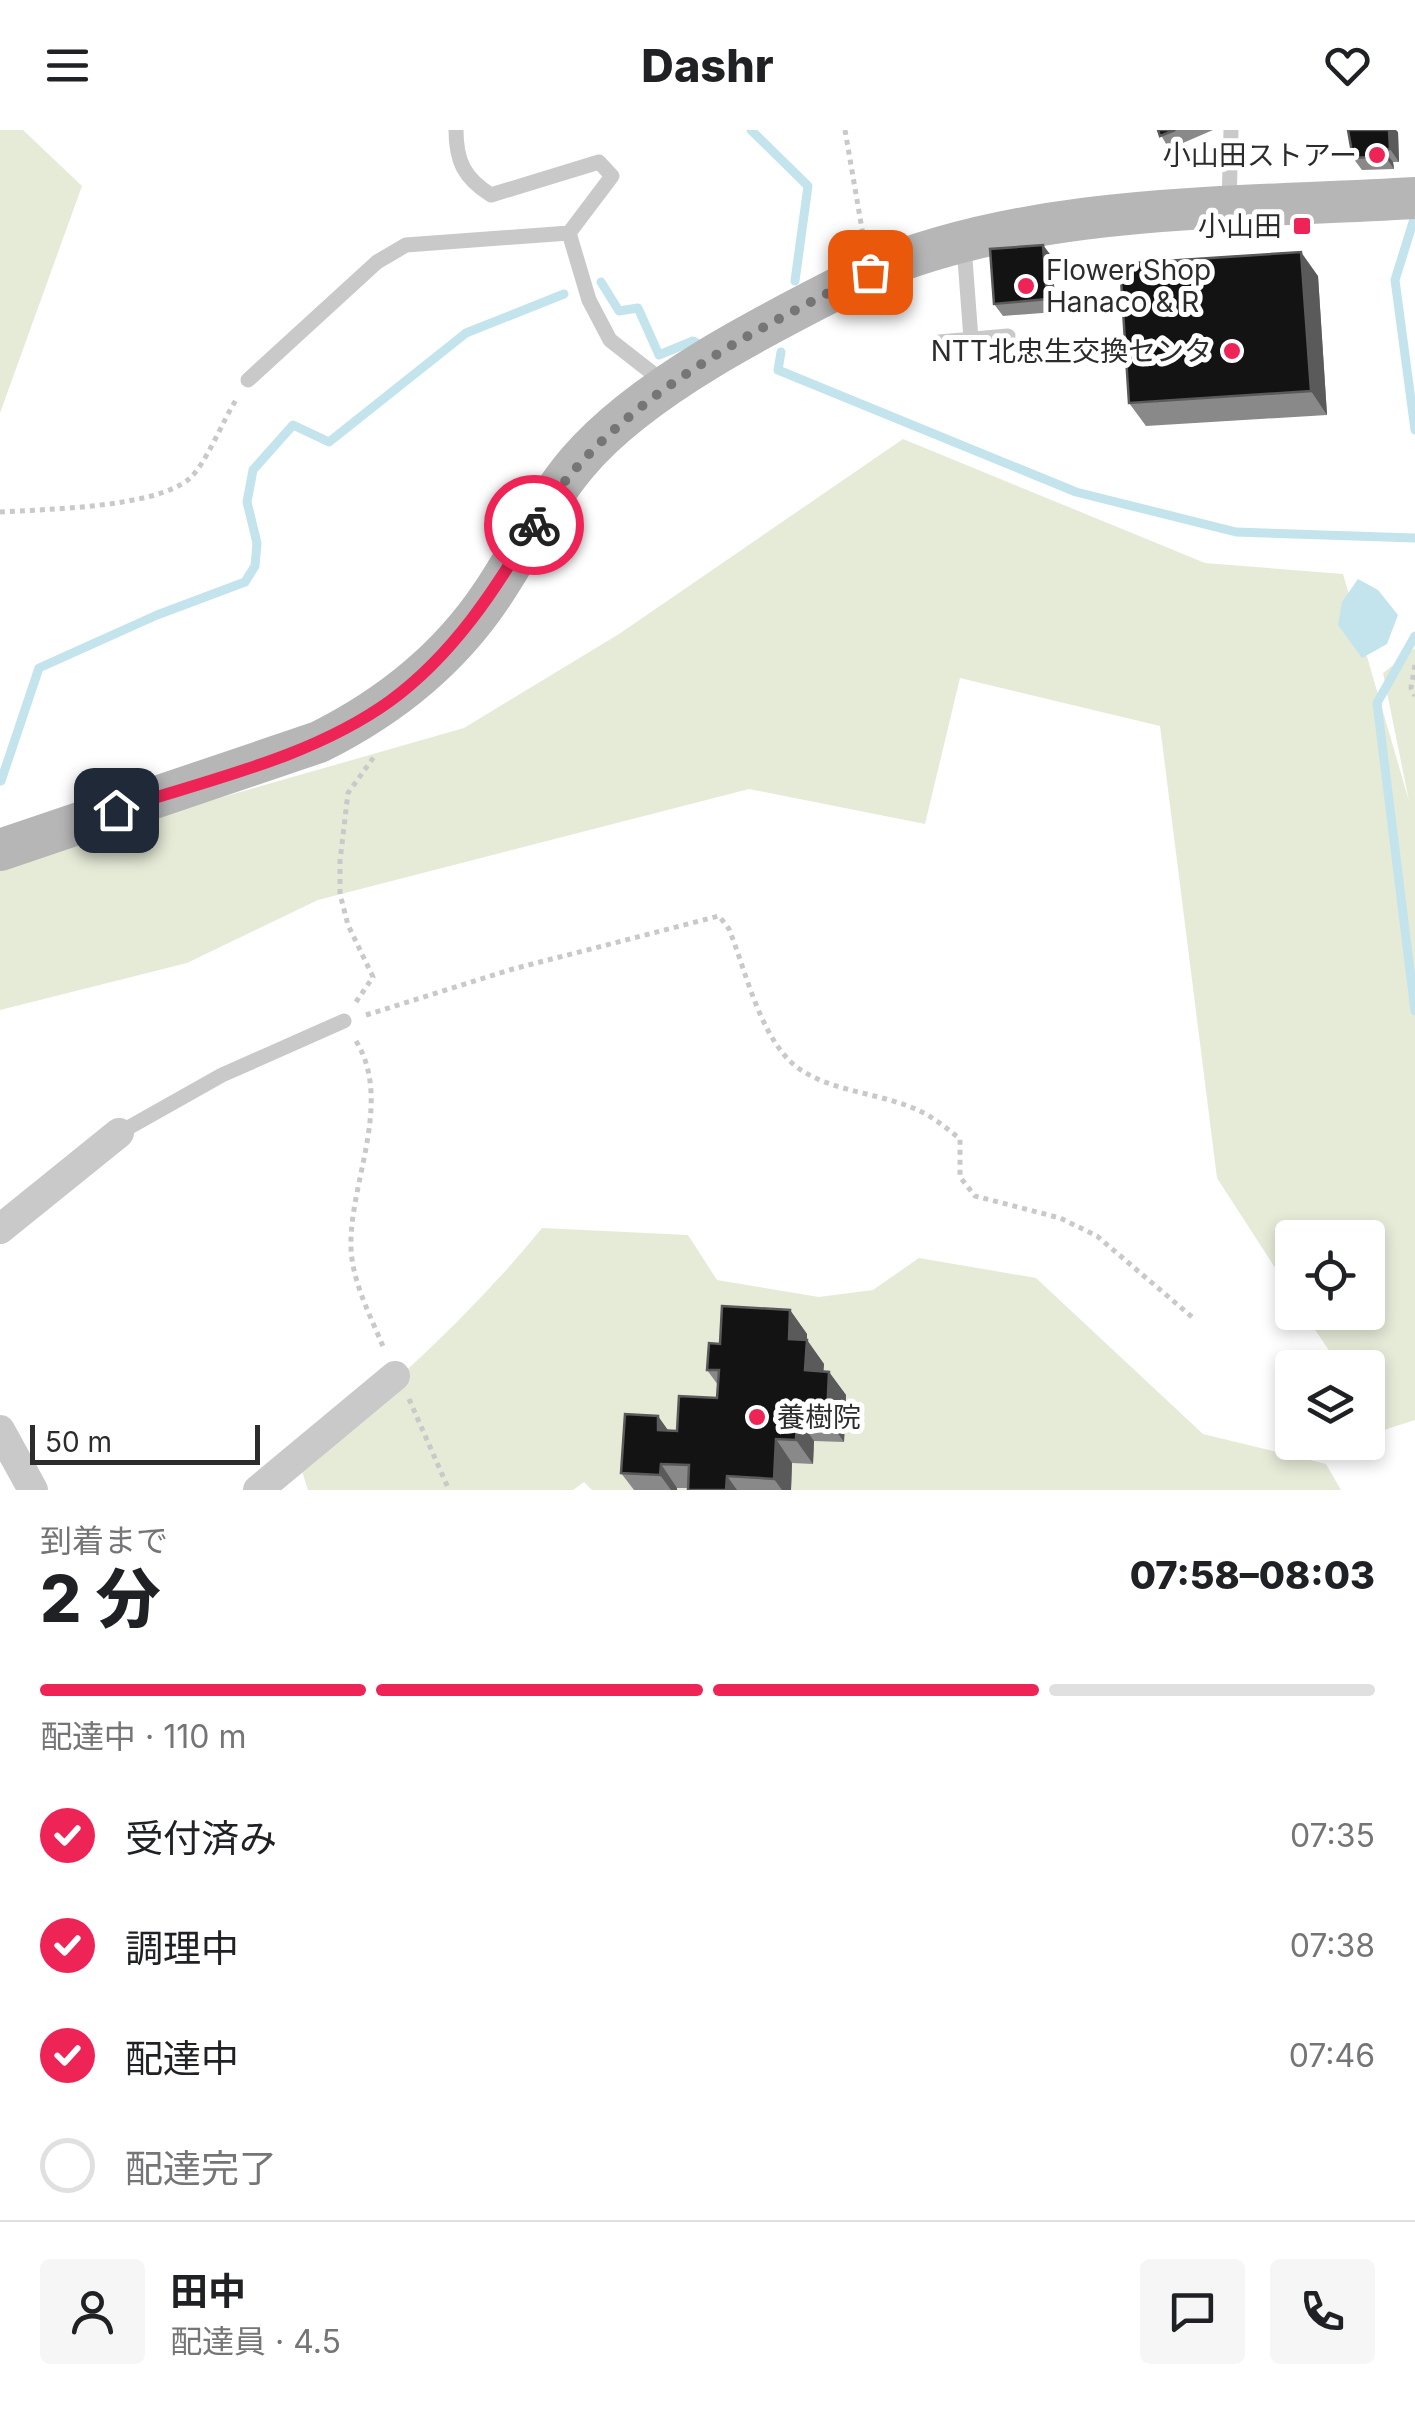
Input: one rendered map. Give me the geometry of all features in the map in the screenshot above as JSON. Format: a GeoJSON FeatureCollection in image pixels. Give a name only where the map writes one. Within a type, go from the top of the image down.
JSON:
{"type":"FeatureCollection","features":[{"type":"Feature","properties":{"kind":"street"},"geometry":{"type":"LineString","coordinates":[[0,850],[319,742],[392,700],[458,637],[490,598],[578,461],[668,386],[870,272],[1034,225],[1415,198]]}},
{"type":"Feature","properties":{"kind":"street"},"geometry":{"type":"LineString","coordinates":[[0,1229],[58,1178],[119,1133]]}},
{"type":"Feature","properties":{"kind":"street"},"geometry":{"type":"LineString","coordinates":[[258,1490],[395,1376]]}},
{"type":"Feature","properties":{"kind":"street"},"geometry":{"type":"LineString","coordinates":[[0,1430],[33,1490]]}},
{"type":"Feature","properties":{"kind":"lane"},"geometry":{"type":"LineString","coordinates":[[248,380],[377,262],[406,245],[568,233],[612,176],[599,162],[491,195],[469,181],[456,152],[456,130]]}},
{"type":"Feature","properties":{"kind":"lane"},"geometry":{"type":"LineString","coordinates":[[1228,209],[1231,130]]}},
{"type":"Feature","properties":{"kind":"lane"},"geometry":{"type":"LineString","coordinates":[[568,233],[589,300],[610,340],[668,386]]}},
{"type":"Feature","properties":{"kind":"lane"},"geometry":{"type":"LineString","coordinates":[[964,242],[971,339]]}},
{"type":"Feature","properties":{"kind":"lane"},"geometry":{"type":"LineString","coordinates":[[939,342],[1008,336]]}},
{"type":"Feature","properties":{"kind":"lane"},"geometry":{"type":"LineString","coordinates":[[119,1133],[222,1076],[344,1021]]}},
{"type":"Feature","properties":{"kind":"path"},"geometry":{"type":"LineString","coordinates":[[845,130],[870,272]]}},
{"type":"Feature","properties":{"kind":"path"},"geometry":{"type":"LineString","coordinates":[[0,512],[92,506],[167,492],[191,477],[248,380]]}},
{"type":"Feature","properties":{"kind":"path"},"geometry":{"type":"LineString","coordinates":[[1415,665],[1415,696]]}},
{"type":"Feature","properties":{"kind":"path"},"geometry":{"type":"LineString","coordinates":[[344,1021],[372,977],[348,926],[340,894],[348,793],[378,751]]}},
{"type":"Feature","properties":{"kind":"path"},"geometry":{"type":"LineString","coordinates":[[344,1021],[513,969],[718,916],[728,929],[770,1031],[786,1057],[809,1075],[908,1106],[938,1120],[960,1140],[960,1178],[975,1196],[1060,1218],[1097,1236],[1192,1317]]}},
{"type":"Feature","properties":{"kind":"path"},"geometry":{"type":"LineString","coordinates":[[344,1021],[368,1061],[366,1155],[350,1239],[355,1276],[395,1376],[415,1409],[449,1490]]}},
{"type":"Feature","properties":{"kind":"green space"},"geometry":{"type":"Polygon","coordinates":[[[0,130],[23,130],[82,186],[0,413],[0,130]]]}},
{"type":"Feature","properties":{"kind":"green space"},"geometry":{"type":"Polygon","coordinates":[[[903,439],[1205,563],[1343,574],[1409,801],[1383,673],[1415,648],[1415,1420],[1385,1430],[1385,1350],[1329,1350],[1315,1330],[1385,1330],[1385,1220],[1275,1220],[1275,1268],[1217,1178],[1160,726],[960,678],[925,824],[749,789],[318,900],[187,963],[0,1010],[0,871],[181,809],[464,728],[619,634],[903,439]]]}},
{"type":"Feature","properties":{"kind":"green space"},"geometry":{"type":"Polygon","coordinates":[[[542,1228],[688,1235],[717,1280],[819,1297],[873,1290],[919,1258],[1036,1278],[1203,1434],[1275,1452],[1275,1460],[1326,1464],[1341,1490],[592,1490],[584,1482],[573,1490],[308,1490],[300,1465],[395,1381],[542,1228]]]}},
{"type":"Feature","properties":{"kind":"water"},"geometry":{"type":"Polygon","coordinates":[[[1358,579],[1378,590],[1398,615],[1387,644],[1362,658],[1338,625],[1342,602],[1358,579]]]}},
{"type":"Feature","properties":{"kind":"building"},"geometry":{"type":"Polygon","coordinates":[[[1348,130],[1389,130],[1390,149],[1384,150],[1385,156],[1353,158],[1348,130]]]}},
{"type":"Feature","properties":{"kind":"building"},"geometry":{"type":"Polygon","coordinates":[[[1043,245],[1047,299],[994,304],[990,249],[1043,245]]]}},
{"type":"Feature","properties":{"kind":"building","name":"NTT北忠生交換センタ"},"geometry":{"type":"Polygon","coordinates":[[[1301,252],[1311,391],[1129,403],[1120,264],[1301,252]]]}},
{"type":"Feature","properties":{"kind":"building"},"geometry":{"type":"Polygon","coordinates":[[[722,1306],[790,1310],[789,1339],[807,1340],[805,1370],[829,1372],[827,1418],[797,1417],[796,1440],[776,1439],[774,1479],[727,1476],[726,1490],[688,1490],[689,1465],[661,1464],[660,1475],[621,1473],[625,1414],[658,1416],[658,1430],[677,1431],[679,1396],[717,1398],[719,1370],[707,1370],[709,1343],[720,1344],[722,1306]]]}},
{"type":"Feature","properties":{"kind":"waterway"},"geometry":{"type":"LineString","coordinates":[[751,130],[808,186],[795,281]]}},
{"type":"Feature","properties":{"kind":"waterway"},"geometry":{"type":"LineString","coordinates":[[1414,219],[1395,280],[1415,430]]}},
{"type":"Feature","properties":{"kind":"waterway"},"geometry":{"type":"LineString","coordinates":[[601,282],[619,311],[638,308],[659,355],[693,341],[699,344]]}},
{"type":"Feature","properties":{"kind":"waterway"},"geometry":{"type":"LineString","coordinates":[[1,781],[39,668],[157,615],[245,582],[255,566],[257,543],[247,502],[253,470],[293,425],[329,442],[466,333],[564,294]]}},
{"type":"Feature","properties":{"kind":"waterway"},"geometry":{"type":"LineString","coordinates":[[781,352],[778,370],[1076,492],[1236,532],[1415,538]]}},
{"type":"Feature","properties":{"kind":"waterway"},"geometry":{"type":"LineString","coordinates":[[1415,636],[1377,703],[1415,1011]]}},
{"type":"Feature","properties":{"kind":"way so far"},"geometry":{"type":"LineString","coordinates":[[534,525],[578,461],[617,424],[668,386],[870,272]]}},
{"type":"Feature","properties":{"kind":"place","name":"小山田ストアー"},"geometry":{"type":"Point","coordinates":[1377,155]}},
{"type":"Feature","properties":{"kind":"place","name":"小山田"},"geometry":{"type":"Point","coordinates":[1302,226]}},
{"type":"Feature","properties":{"kind":"place","name":"Flower Shop Hanaco & R"},"geometry":{"type":"Point","coordinates":[1026,286]}},
{"type":"Feature","properties":{"kind":"place","name":"NTT北忠生交換センタ"},"geometry":{"type":"Point","coordinates":[1232,351]}},
{"type":"Feature","properties":{"kind":"place","name":"養樹院"},"geometry":{"type":"Point","coordinates":[757,1417]}},
{"type":"Feature","properties":{"kind":"route"},"geometry":{"type":"LineString","coordinates":[[116,810],[319,742],[392,700],[458,637],[490,598],[534,525]]}}]}
